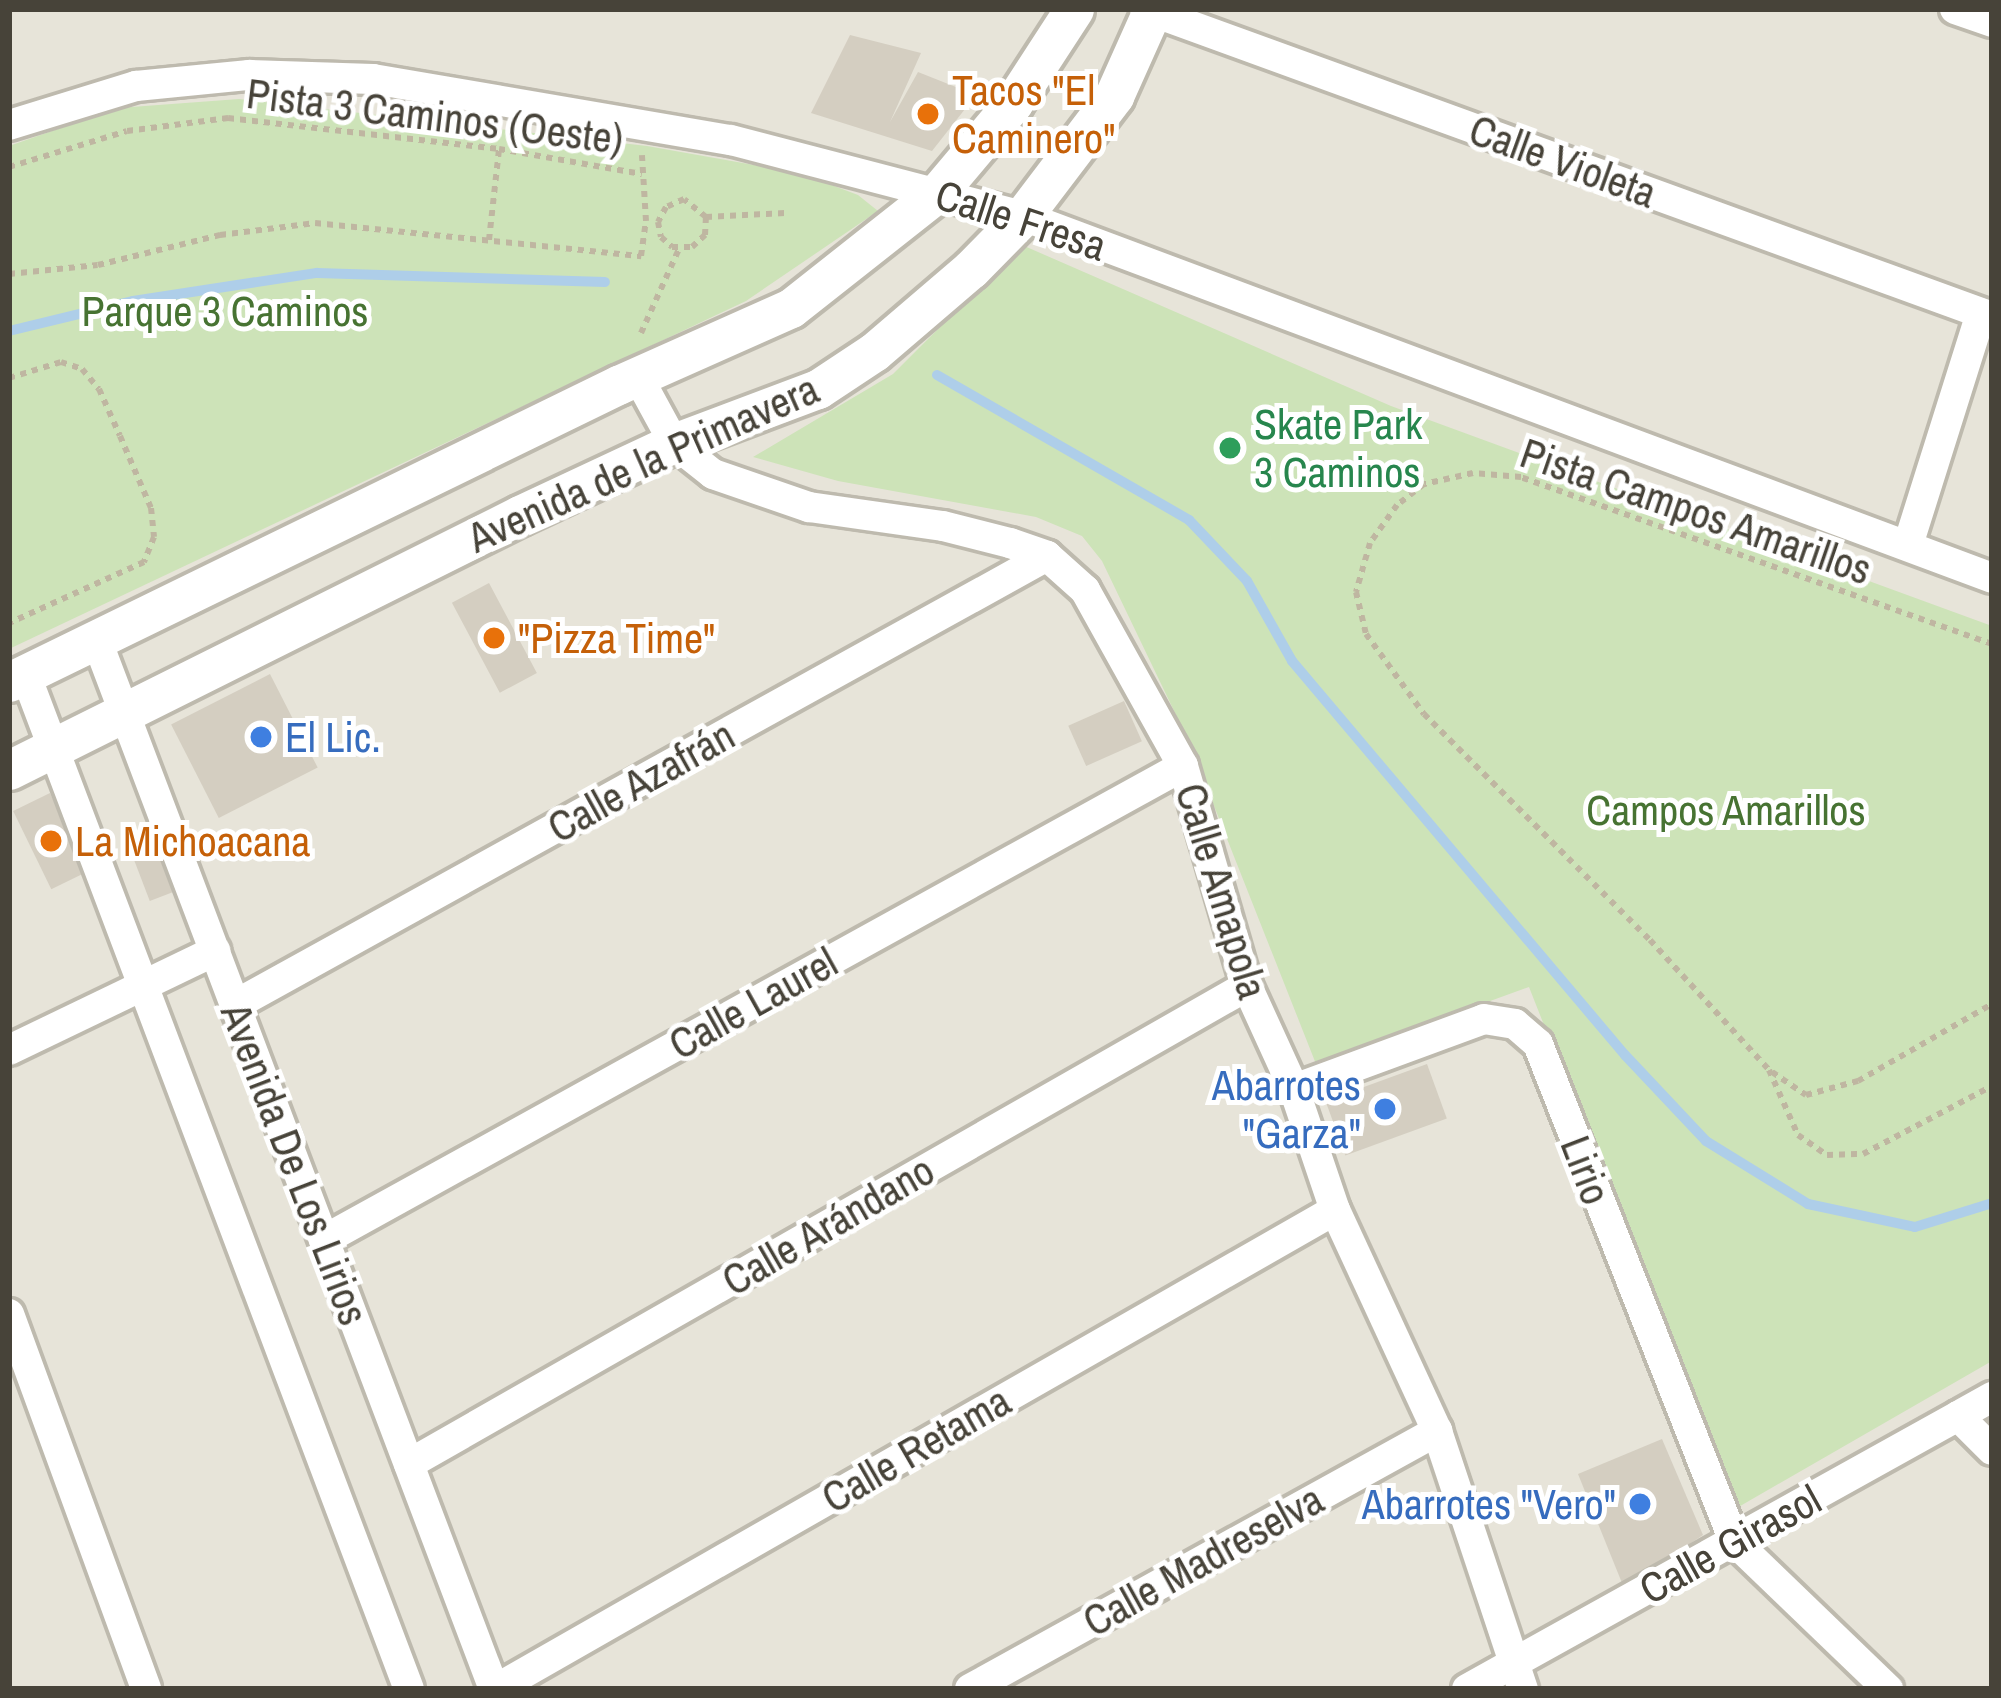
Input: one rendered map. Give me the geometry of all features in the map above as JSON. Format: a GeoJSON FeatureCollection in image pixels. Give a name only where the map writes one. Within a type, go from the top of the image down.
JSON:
{"type":"FeatureCollection","features":[{"type":"Feature","properties":{"kind":"street","name":"Avenida de la Primavera"},"geometry":{"type":"LineString","coordinates":[[17,677],[628,381],[790,308],[835,279],[939,191],[1013,103],[1074,9]]}},
{"type":"Feature","properties":{"kind":"street"},"geometry":{"type":"LineString","coordinates":[[1955,9],[1992,22]]}},
{"type":"Feature","properties":{"kind":"street","name":"Avenida de la Primavera"},"geometry":{"type":"LineString","coordinates":[[9,770],[674,443],[818,389],[922,310],[1023,217],[1114,96],[1150,10]]}},
{"type":"Feature","properties":{"kind":"street","name":"Calle Violeta"},"geometry":{"type":"LineString","coordinates":[[1150,10],[1986,315],[1908,544]]}},
{"type":"Feature","properties":{"kind":"street","name":"Calle Fresa"},"geometry":{"type":"LineString","coordinates":[[9,125],[136,86],[180,79],[373,79],[642,121],[939,191],[1023,217],[1992,578]]}},
{"type":"Feature","properties":{"kind":"street","name":"Calle Amapola"},"geometry":{"type":"LineString","coordinates":[[628,381],[674,443],[712,474],[777,497],[943,526],[1048,556],[1085,590],[1183,766],[1247,986],[1294,1089],[1335,1210],[1436,1430],[1519,1677]]}},
{"type":"Feature","properties":{"kind":"street","name":"Calle Azafrán"},"geometry":{"type":"LineString","coordinates":[[235,1005],[1048,556]]}},
{"type":"Feature","properties":{"kind":"street","name":"Avenida De Los Lirios"},"geometry":{"type":"LineString","coordinates":[[96,638],[495,1689]]}},
{"type":"Feature","properties":{"kind":"street","name":"Avenida De Los Lirios"},"geometry":{"type":"LineString","coordinates":[[17,677],[54,748],[410,1689]]}},
{"type":"Feature","properties":{"kind":"street","name":"Calle Laurel"},"geometry":{"type":"LineString","coordinates":[[323,1240],[1183,766]]}},
{"type":"Feature","properties":{"kind":"street"},"geometry":{"type":"LineString","coordinates":[[9,1050],[142,982],[215,952]]}},
{"type":"Feature","properties":{"kind":"street","name":"Calle Arándano"},"geometry":{"type":"LineString","coordinates":[[409,1464],[1247,986]]}},
{"type":"Feature","properties":{"kind":"street","name":"Lirio"},"geometry":{"type":"LineString","coordinates":[[1294,1089],[1484,1019],[1505,1020],[1538,1044],[1734,1541]]}},
{"type":"Feature","properties":{"kind":"street","name":"Calle Retama"},"geometry":{"type":"LineString","coordinates":[[495,1689],[1335,1210]]}},
{"type":"Feature","properties":{"kind":"street"},"geometry":{"type":"LineString","coordinates":[[9,1314],[146,1689]]}},
{"type":"Feature","properties":{"kind":"street","name":"Calle Girasol"},"geometry":{"type":"LineString","coordinates":[[1467,1689],[1519,1677],[1734,1541],[1992,1397]]}},
{"type":"Feature","properties":{"kind":"street"},"geometry":{"type":"LineString","coordinates":[[1958,1416],[1992,1450]]}},
{"type":"Feature","properties":{"kind":"street","name":"Calle Madreselva"},"geometry":{"type":"LineString","coordinates":[[970,1689],[1436,1430]]}},
{"type":"Feature","properties":{"kind":"street"},"geometry":{"type":"LineString","coordinates":[[1734,1541],[1888,1689]]}},
{"type":"Feature","properties":{"kind":"path","name":"Pista 3 Caminos (Oeste)"},"geometry":{"type":"LineString","coordinates":[[9,167],[128,131],[228,118],[499,149],[642,174],[646,221],[641,256],[315,223],[220,235],[98,265],[9,274]]}},
{"type":"Feature","properties":{"kind":"path"},"geometry":{"type":"LineString","coordinates":[[489,240],[499,149]]}},
{"type":"Feature","properties":{"kind":"path"},"geometry":{"type":"LineString","coordinates":[[679,249],[661,237],[658,222],[666,207],[684,199],[706,218],[785,213]]}},
{"type":"Feature","properties":{"kind":"path"},"geometry":{"type":"LineString","coordinates":[[628,381],[679,249],[702,240],[706,218]]}},
{"type":"Feature","properties":{"kind":"path"},"geometry":{"type":"LineString","coordinates":[[646,221],[658,222]]}},
{"type":"Feature","properties":{"kind":"path"},"geometry":{"type":"LineString","coordinates":[[9,378],[61,362],[82,369],[99,389],[121,436],[151,508],[154,536],[144,562],[9,622]]}},
{"type":"Feature","properties":{"kind":"path","name":"Pista Campos Amarillos"},"geometry":{"type":"LineString","coordinates":[[1992,644],[1521,476],[1473,473],[1424,484],[1397,505],[1370,543],[1356,592],[1366,634],[1424,714],[1650,940],[1768,1070],[1806,1095],[1858,1081],[1992,1004]]}},
{"type":"Feature","properties":{"kind":"path","name":"Pista Campos Amarillos"},"geometry":{"type":"LineString","coordinates":[[1768,1070],[1798,1135],[1827,1155],[1863,1154],[1992,1086]]}},
{"type":"Feature","properties":{"kind":"shaded area"},"geometry":{"type":"Polygon","coordinates":[[[9,9],[1992,9],[1992,1689],[9,1689],[9,9]]]}},
{"type":"Feature","properties":{"kind":"green space","name":"Parque 3 Caminos"},"geometry":{"type":"Polygon","coordinates":[[[239,99],[647,146],[800,173],[858,195],[878,211],[746,301],[9,649],[9,146],[118,108],[239,99]]]}},
{"type":"Feature","properties":{"kind":"green space","name":"Campos Amarillos"},"geometry":{"type":"Polygon","coordinates":[[[1022,245],[1391,406],[1992,626],[1992,1361],[1735,1509],[1529,987],[1316,1064],[1188,740],[1102,561],[1082,536],[1036,517],[838,481],[753,457],[893,374],[1022,245]]]}},
{"type":"Feature","properties":{"kind":"building"},"geometry":{"type":"Polygon","coordinates":[[[850,35],[921,53],[890,122],[918,72],[976,95],[932,151],[811,113],[850,35]]]}},
{"type":"Feature","properties":{"kind":"building","name":"\"Pizza Time\""},"geometry":{"type":"Polygon","coordinates":[[[489,583],[537,673],[500,693],[452,603],[489,583]]]}},
{"type":"Feature","properties":{"kind":"building","name":"El Lic."},"geometry":{"type":"Polygon","coordinates":[[[270,674],[318,768],[219,818],[171,724],[270,674]]]}},
{"type":"Feature","properties":{"kind":"building"},"geometry":{"type":"Polygon","coordinates":[[[1124,701],[1142,741],[1086,766],[1068,726],[1124,701]]]}},
{"type":"Feature","properties":{"kind":"building","name":"La Michoacana"},"geometry":{"type":"Polygon","coordinates":[[[50,793],[88,871],[51,889],[13,811],[50,793]]]}},
{"type":"Feature","properties":{"kind":"building"},"geometry":{"type":"Polygon","coordinates":[[[157,836],[178,890],[150,901],[129,847],[157,836]]]}},
{"type":"Feature","properties":{"kind":"building","name":"Abarrotes \"Garza\""},"geometry":{"type":"Polygon","coordinates":[[[1427,1064],[1447,1119],[1345,1155],[1326,1101],[1427,1064]]]}},
{"type":"Feature","properties":{"kind":"building","name":"Abarrotes \"Vero\""},"geometry":{"type":"Polygon","coordinates":[[[1662,1439],[1703,1535],[1624,1588],[1578,1474],[1662,1439]]]}},
{"type":"Feature","properties":{"kind":"waterway"},"geometry":{"type":"LineString","coordinates":[[9,331],[133,301],[317,273],[605,282]]}},
{"type":"Feature","properties":{"kind":"waterway"},"geometry":{"type":"LineString","coordinates":[[937,375],[1189,520],[1247,581],[1292,661],[1625,1055],[1706,1141],[1808,1204],[1915,1227],[1992,1203]]}},
{"type":"Feature","properties":{"kind":"place","name":"Tacos \"El Caminero\""},"geometry":{"type":"Point","coordinates":[928,114]}},
{"type":"Feature","properties":{"kind":"place","name":"Skate Park 3 Caminos"},"geometry":{"type":"Point","coordinates":[1230,448]}},
{"type":"Feature","properties":{"kind":"place","name":"\"Pizza Time\""},"geometry":{"type":"Point","coordinates":[494,638]}},
{"type":"Feature","properties":{"kind":"place","name":"El Lic."},"geometry":{"type":"Point","coordinates":[261,737]}},
{"type":"Feature","properties":{"kind":"place","name":"La Michoacana"},"geometry":{"type":"Point","coordinates":[51,841]}},
{"type":"Feature","properties":{"kind":"place","name":"Abarrotes \"Garza\""},"geometry":{"type":"Point","coordinates":[1385,1109]}},
{"type":"Feature","properties":{"kind":"place","name":"Abarrotes \"Vero\""},"geometry":{"type":"Point","coordinates":[1640,1504]}}]}
